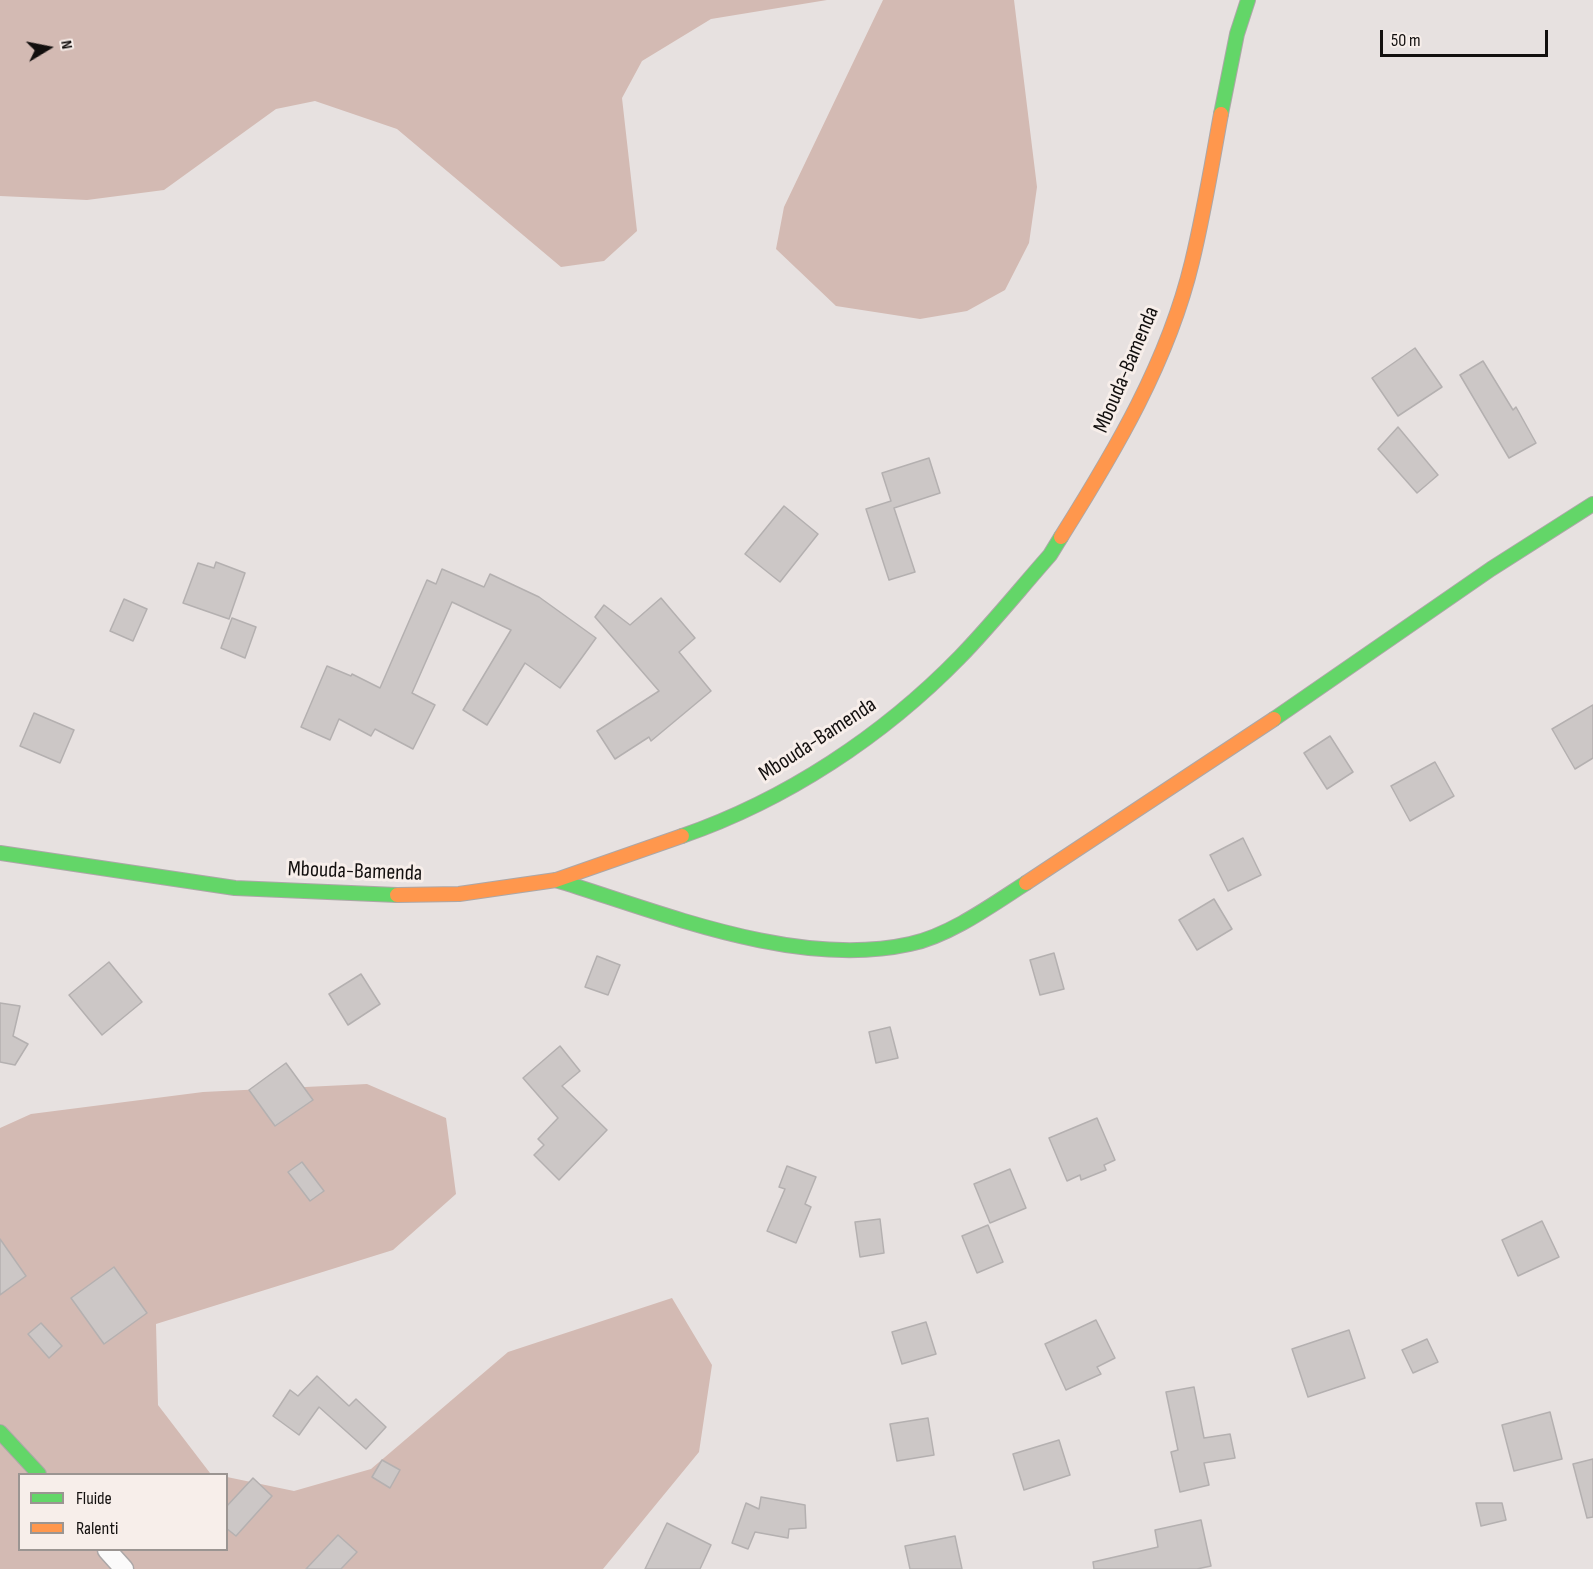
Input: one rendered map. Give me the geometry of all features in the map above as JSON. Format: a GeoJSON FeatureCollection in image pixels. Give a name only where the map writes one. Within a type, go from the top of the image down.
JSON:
{"type":"FeatureCollection","features":[{"type":"Feature","properties":{"kind":"main road","name":"Mbouda-Bamenda"},"geometry":{"type":"LineString","coordinates":[[0,853],[235,888],[366,896],[459,894],[556,880],[702,829],[795,785],[873,735],[959,658],[1050,555],[1116,450],[1162,353],[1191,263],[1237,34],[1248,0]]}},
{"type":"Feature","properties":{"kind":"main road"},"geometry":{"type":"LineString","coordinates":[[556,880],[758,941],[854,951],[911,944],[973,918],[1207,765],[1482,575],[1593,504]]}},
{"type":"Feature","properties":{"kind":"main road"},"geometry":{"type":"LineString","coordinates":[[0,1432],[38,1473]]}},
{"type":"Feature","properties":{"kind":"street"},"geometry":{"type":"LineString","coordinates":[[108,1551],[124,1569]]}},
{"type":"Feature","properties":{"kind":"shaded area"},"geometry":{"type":"Polygon","coordinates":[[[0,0],[827,0],[711,19],[642,61],[622,98],[637,231],[604,261],[561,267],[397,129],[315,101],[276,109],[164,190],[87,200],[0,196],[0,0]]]}},
{"type":"Feature","properties":{"kind":"shaded area"},"geometry":{"type":"Polygon","coordinates":[[[883,0],[1014,0],[1037,187],[1029,243],[1005,290],[967,311],[920,319],[836,306],[776,249],[784,207],[883,0]]]}},
{"type":"Feature","properties":{"kind":"shaded area"},"geometry":{"type":"Polygon","coordinates":[[[367,1084],[446,1118],[456,1194],[393,1250],[156,1324],[158,1405],[210,1473],[18,1473],[18,1551],[228,1551],[228,1477],[294,1491],[371,1469],[508,1352],[672,1298],[712,1365],[699,1452],[603,1569],[0,1569],[0,1128],[31,1114],[203,1092],[367,1084]]]}},
{"type":"Feature","properties":{"kind":"building"},"geometry":{"type":"Polygon","coordinates":[[[1415,348],[1442,387],[1398,416],[1372,378],[1415,348]]]}},
{"type":"Feature","properties":{"kind":"building"},"geometry":{"type":"Polygon","coordinates":[[[1483,361],[1513,410],[1516,407],[1536,443],[1509,458],[1460,375],[1483,361]]]}},
{"type":"Feature","properties":{"kind":"building"},"geometry":{"type":"Polygon","coordinates":[[[1398,427],[1438,475],[1417,493],[1378,449],[1398,427]]]}},
{"type":"Feature","properties":{"kind":"building"},"geometry":{"type":"Polygon","coordinates":[[[929,458],[940,493],[894,508],[915,572],[889,580],[866,509],[891,501],[882,473],[929,458]]]}},
{"type":"Feature","properties":{"kind":"building"},"geometry":{"type":"Polygon","coordinates":[[[784,506],[818,534],[780,582],[745,554],[784,506]]]}},
{"type":"Feature","properties":{"kind":"building"},"geometry":{"type":"Polygon","coordinates":[[[216,562],[245,573],[229,619],[183,603],[198,563],[214,568],[216,562]]]}},
{"type":"Feature","properties":{"kind":"building"},"geometry":{"type":"Polygon","coordinates":[[[442,569],[484,587],[490,574],[539,597],[596,638],[560,688],[525,663],[487,725],[463,710],[511,630],[452,602],[412,693],[435,705],[413,749],[375,729],[371,736],[339,719],[330,740],[301,727],[327,666],[351,676],[352,674],[380,688],[427,580],[436,584],[442,569]]]}},
{"type":"Feature","properties":{"kind":"building"},"geometry":{"type":"Polygon","coordinates":[[[661,598],[695,638],[679,652],[711,691],[651,741],[649,737],[615,759],[597,731],[659,691],[595,617],[604,605],[630,625],[661,598]]]}},
{"type":"Feature","properties":{"kind":"building"},"geometry":{"type":"Polygon","coordinates":[[[124,599],[147,609],[133,641],[110,631],[124,599]]]}},
{"type":"Feature","properties":{"kind":"building"},"geometry":{"type":"Polygon","coordinates":[[[232,618],[256,627],[245,658],[221,648],[232,618]]]}},
{"type":"Feature","properties":{"kind":"building"},"geometry":{"type":"Polygon","coordinates":[[[1593,705],[1593,758],[1575,769],[1552,729],[1593,705]]]}},
{"type":"Feature","properties":{"kind":"building"},"geometry":{"type":"Polygon","coordinates":[[[34,713],[74,730],[60,763],[20,746],[34,713]]]}},
{"type":"Feature","properties":{"kind":"building"},"geometry":{"type":"Polygon","coordinates":[[[1330,736],[1353,772],[1327,789],[1304,753],[1330,736]]]}},
{"type":"Feature","properties":{"kind":"building"},"geometry":{"type":"Polygon","coordinates":[[[1435,762],[1454,796],[1410,821],[1391,786],[1435,762]]]}},
{"type":"Feature","properties":{"kind":"building"},"geometry":{"type":"Polygon","coordinates":[[[1243,838],[1261,875],[1228,891],[1210,855],[1243,838]]]}},
{"type":"Feature","properties":{"kind":"building"},"geometry":{"type":"Polygon","coordinates":[[[1214,899],[1232,929],[1197,950],[1179,920],[1214,899]]]}},
{"type":"Feature","properties":{"kind":"building"},"geometry":{"type":"Polygon","coordinates":[[[1054,953],[1064,989],[1040,995],[1030,960],[1054,953]]]}},
{"type":"Feature","properties":{"kind":"building"},"geometry":{"type":"Polygon","coordinates":[[[597,956],[620,965],[608,995],[585,987],[597,956]]]}},
{"type":"Feature","properties":{"kind":"building"},"geometry":{"type":"Polygon","coordinates":[[[109,962],[142,1002],[102,1035],[69,995],[109,962]]]}},
{"type":"Feature","properties":{"kind":"building"},"geometry":{"type":"Polygon","coordinates":[[[361,974],[380,1004],[348,1025],[329,994],[361,974]]]}},
{"type":"Feature","properties":{"kind":"building"},"geometry":{"type":"Polygon","coordinates":[[[0,1003],[20,1006],[13,1036],[28,1044],[15,1065],[0,1062],[0,1003]]]}},
{"type":"Feature","properties":{"kind":"building"},"geometry":{"type":"Polygon","coordinates":[[[890,1027],[898,1058],[876,1063],[869,1032],[890,1027]]]}},
{"type":"Feature","properties":{"kind":"building"},"geometry":{"type":"Polygon","coordinates":[[[560,1046],[580,1071],[562,1086],[607,1130],[559,1180],[534,1155],[544,1145],[538,1139],[558,1118],[523,1078],[560,1046]]]}},
{"type":"Feature","properties":{"kind":"building"},"geometry":{"type":"Polygon","coordinates":[[[286,1063],[313,1100],[275,1126],[249,1090],[286,1063]]]}},
{"type":"Feature","properties":{"kind":"building"},"geometry":{"type":"Polygon","coordinates":[[[1097,1118],[1115,1160],[1104,1165],[1106,1170],[1081,1180],[1080,1175],[1067,1181],[1049,1138],[1097,1118]]]}},
{"type":"Feature","properties":{"kind":"building"},"geometry":{"type":"Polygon","coordinates":[[[302,1162],[324,1191],[310,1201],[288,1172],[302,1162]]]}},
{"type":"Feature","properties":{"kind":"building"},"geometry":{"type":"Polygon","coordinates":[[[787,1166],[816,1177],[805,1204],[811,1207],[796,1243],[767,1231],[785,1189],[779,1187],[787,1166]]]}},
{"type":"Feature","properties":{"kind":"building"},"geometry":{"type":"Polygon","coordinates":[[[1010,1169],[1026,1208],[990,1223],[974,1184],[1010,1169]]]}},
{"type":"Feature","properties":{"kind":"building"},"geometry":{"type":"Polygon","coordinates":[[[880,1219],[884,1253],[860,1257],[855,1222],[880,1219]]]}},
{"type":"Feature","properties":{"kind":"building"},"geometry":{"type":"Polygon","coordinates":[[[1542,1221],[1559,1257],[1518,1276],[1502,1240],[1542,1221]]]}},
{"type":"Feature","properties":{"kind":"building"},"geometry":{"type":"Polygon","coordinates":[[[988,1225],[1003,1262],[977,1273],[962,1236],[988,1225]]]}},
{"type":"Feature","properties":{"kind":"building"},"geometry":{"type":"Polygon","coordinates":[[[0,1239],[26,1276],[0,1295],[0,1239]]]}},
{"type":"Feature","properties":{"kind":"building"},"geometry":{"type":"Polygon","coordinates":[[[114,1267],[147,1313],[104,1344],[71,1298],[114,1267]]]}},
{"type":"Feature","properties":{"kind":"building"},"geometry":{"type":"Polygon","coordinates":[[[1096,1320],[1115,1358],[1097,1367],[1101,1374],[1066,1390],[1045,1344],[1096,1320]]]}},
{"type":"Feature","properties":{"kind":"building"},"geometry":{"type":"Polygon","coordinates":[[[926,1322],[936,1354],[902,1364],[892,1332],[926,1322]]]}},
{"type":"Feature","properties":{"kind":"building"},"geometry":{"type":"Polygon","coordinates":[[[41,1323],[62,1346],[49,1358],[28,1334],[41,1323]]]}},
{"type":"Feature","properties":{"kind":"building"},"geometry":{"type":"Polygon","coordinates":[[[1349,1330],[1365,1378],[1308,1397],[1292,1349],[1349,1330]]]}},
{"type":"Feature","properties":{"kind":"building"},"geometry":{"type":"Polygon","coordinates":[[[1427,1339],[1438,1362],[1413,1373],[1402,1350],[1427,1339]]]}},
{"type":"Feature","properties":{"kind":"building"},"geometry":{"type":"Polygon","coordinates":[[[317,1376],[349,1406],[356,1399],[386,1427],[366,1449],[319,1407],[299,1435],[273,1416],[290,1390],[298,1396],[317,1376]]]}},
{"type":"Feature","properties":{"kind":"building"},"geometry":{"type":"Polygon","coordinates":[[[1194,1387],[1204,1438],[1230,1434],[1235,1458],[1204,1463],[1209,1485],[1180,1492],[1171,1452],[1178,1450],[1166,1392],[1194,1387]]]}},
{"type":"Feature","properties":{"kind":"building"},"geometry":{"type":"Polygon","coordinates":[[[1550,1412],[1562,1459],[1514,1471],[1502,1425],[1550,1412]]]}},
{"type":"Feature","properties":{"kind":"building"},"geometry":{"type":"Polygon","coordinates":[[[928,1418],[934,1455],[897,1461],[890,1424],[928,1418]]]}},
{"type":"Feature","properties":{"kind":"building"},"geometry":{"type":"Polygon","coordinates":[[[1059,1440],[1070,1475],[1024,1490],[1013,1454],[1059,1440]]]}},
{"type":"Feature","properties":{"kind":"building"},"geometry":{"type":"Polygon","coordinates":[[[1593,1459],[1593,1517],[1587,1518],[1573,1464],[1593,1459]]]}},
{"type":"Feature","properties":{"kind":"building"},"geometry":{"type":"Polygon","coordinates":[[[382,1460],[400,1470],[390,1488],[372,1477],[382,1460]]]}},
{"type":"Feature","properties":{"kind":"building"},"geometry":{"type":"Polygon","coordinates":[[[253,1478],[272,1496],[236,1536],[228,1530],[228,1505],[253,1478]]]}},
{"type":"Feature","properties":{"kind":"building"},"geometry":{"type":"Polygon","coordinates":[[[761,1497],[805,1505],[806,1528],[789,1529],[788,1538],[755,1532],[748,1549],[732,1543],[746,1503],[759,1509],[761,1497]]]}},
{"type":"Feature","properties":{"kind":"building"},"geometry":{"type":"Polygon","coordinates":[[[1476,1503],[1502,1503],[1506,1520],[1481,1526],[1476,1503]]]}},
{"type":"Feature","properties":{"kind":"building"},"geometry":{"type":"Polygon","coordinates":[[[1201,1520],[1211,1566],[1197,1569],[1094,1569],[1093,1562],[1158,1547],[1155,1530],[1201,1520]]]}},
{"type":"Feature","properties":{"kind":"building"},"geometry":{"type":"Polygon","coordinates":[[[667,1523],[711,1545],[700,1569],[645,1569],[667,1523]]]}},
{"type":"Feature","properties":{"kind":"building"},"geometry":{"type":"Polygon","coordinates":[[[338,1535],[357,1552],[341,1569],[306,1569],[338,1535]]]}},
{"type":"Feature","properties":{"kind":"building"},"geometry":{"type":"Polygon","coordinates":[[[955,1536],[962,1569],[910,1569],[905,1546],[955,1536]]]}},
{"type":"Feature","properties":{"kind":"traffic: fast"},"geometry":{"type":"LineString","coordinates":[[1221,114],[1237,34],[1248,0]]}},
{"type":"Feature","properties":{"kind":"traffic: fast"},"geometry":{"type":"LineString","coordinates":[[1274,719],[1491,569],[1593,504]]}},
{"type":"Feature","properties":{"kind":"traffic: fast"},"geometry":{"type":"LineString","coordinates":[[682,836],[758,804],[795,784],[831,763],[899,713],[972,645],[1050,555],[1061,537]]}},
{"type":"Feature","properties":{"kind":"traffic: fast"},"geometry":{"type":"LineString","coordinates":[[0,853],[235,888],[397,895]]}},
{"type":"Feature","properties":{"kind":"traffic: fast"},"geometry":{"type":"LineString","coordinates":[[556,880],[731,934],[822,949],[867,950],[910,944],[940,934],[970,919],[1026,883]]}},
{"type":"Feature","properties":{"kind":"traffic: fast"},"geometry":{"type":"LineString","coordinates":[[0,1432],[38,1473]]}},
{"type":"Feature","properties":{"kind":"traffic: slow"},"geometry":{"type":"LineString","coordinates":[[1061,537],[1120,439],[1169,335],[1192,262],[1221,114]]}},
{"type":"Feature","properties":{"kind":"traffic: slow"},"geometry":{"type":"LineString","coordinates":[[1026,883],[1274,719]]}},
{"type":"Feature","properties":{"kind":"traffic: slow"},"geometry":{"type":"LineString","coordinates":[[397,895],[459,894],[556,880],[682,836]]}}]}
